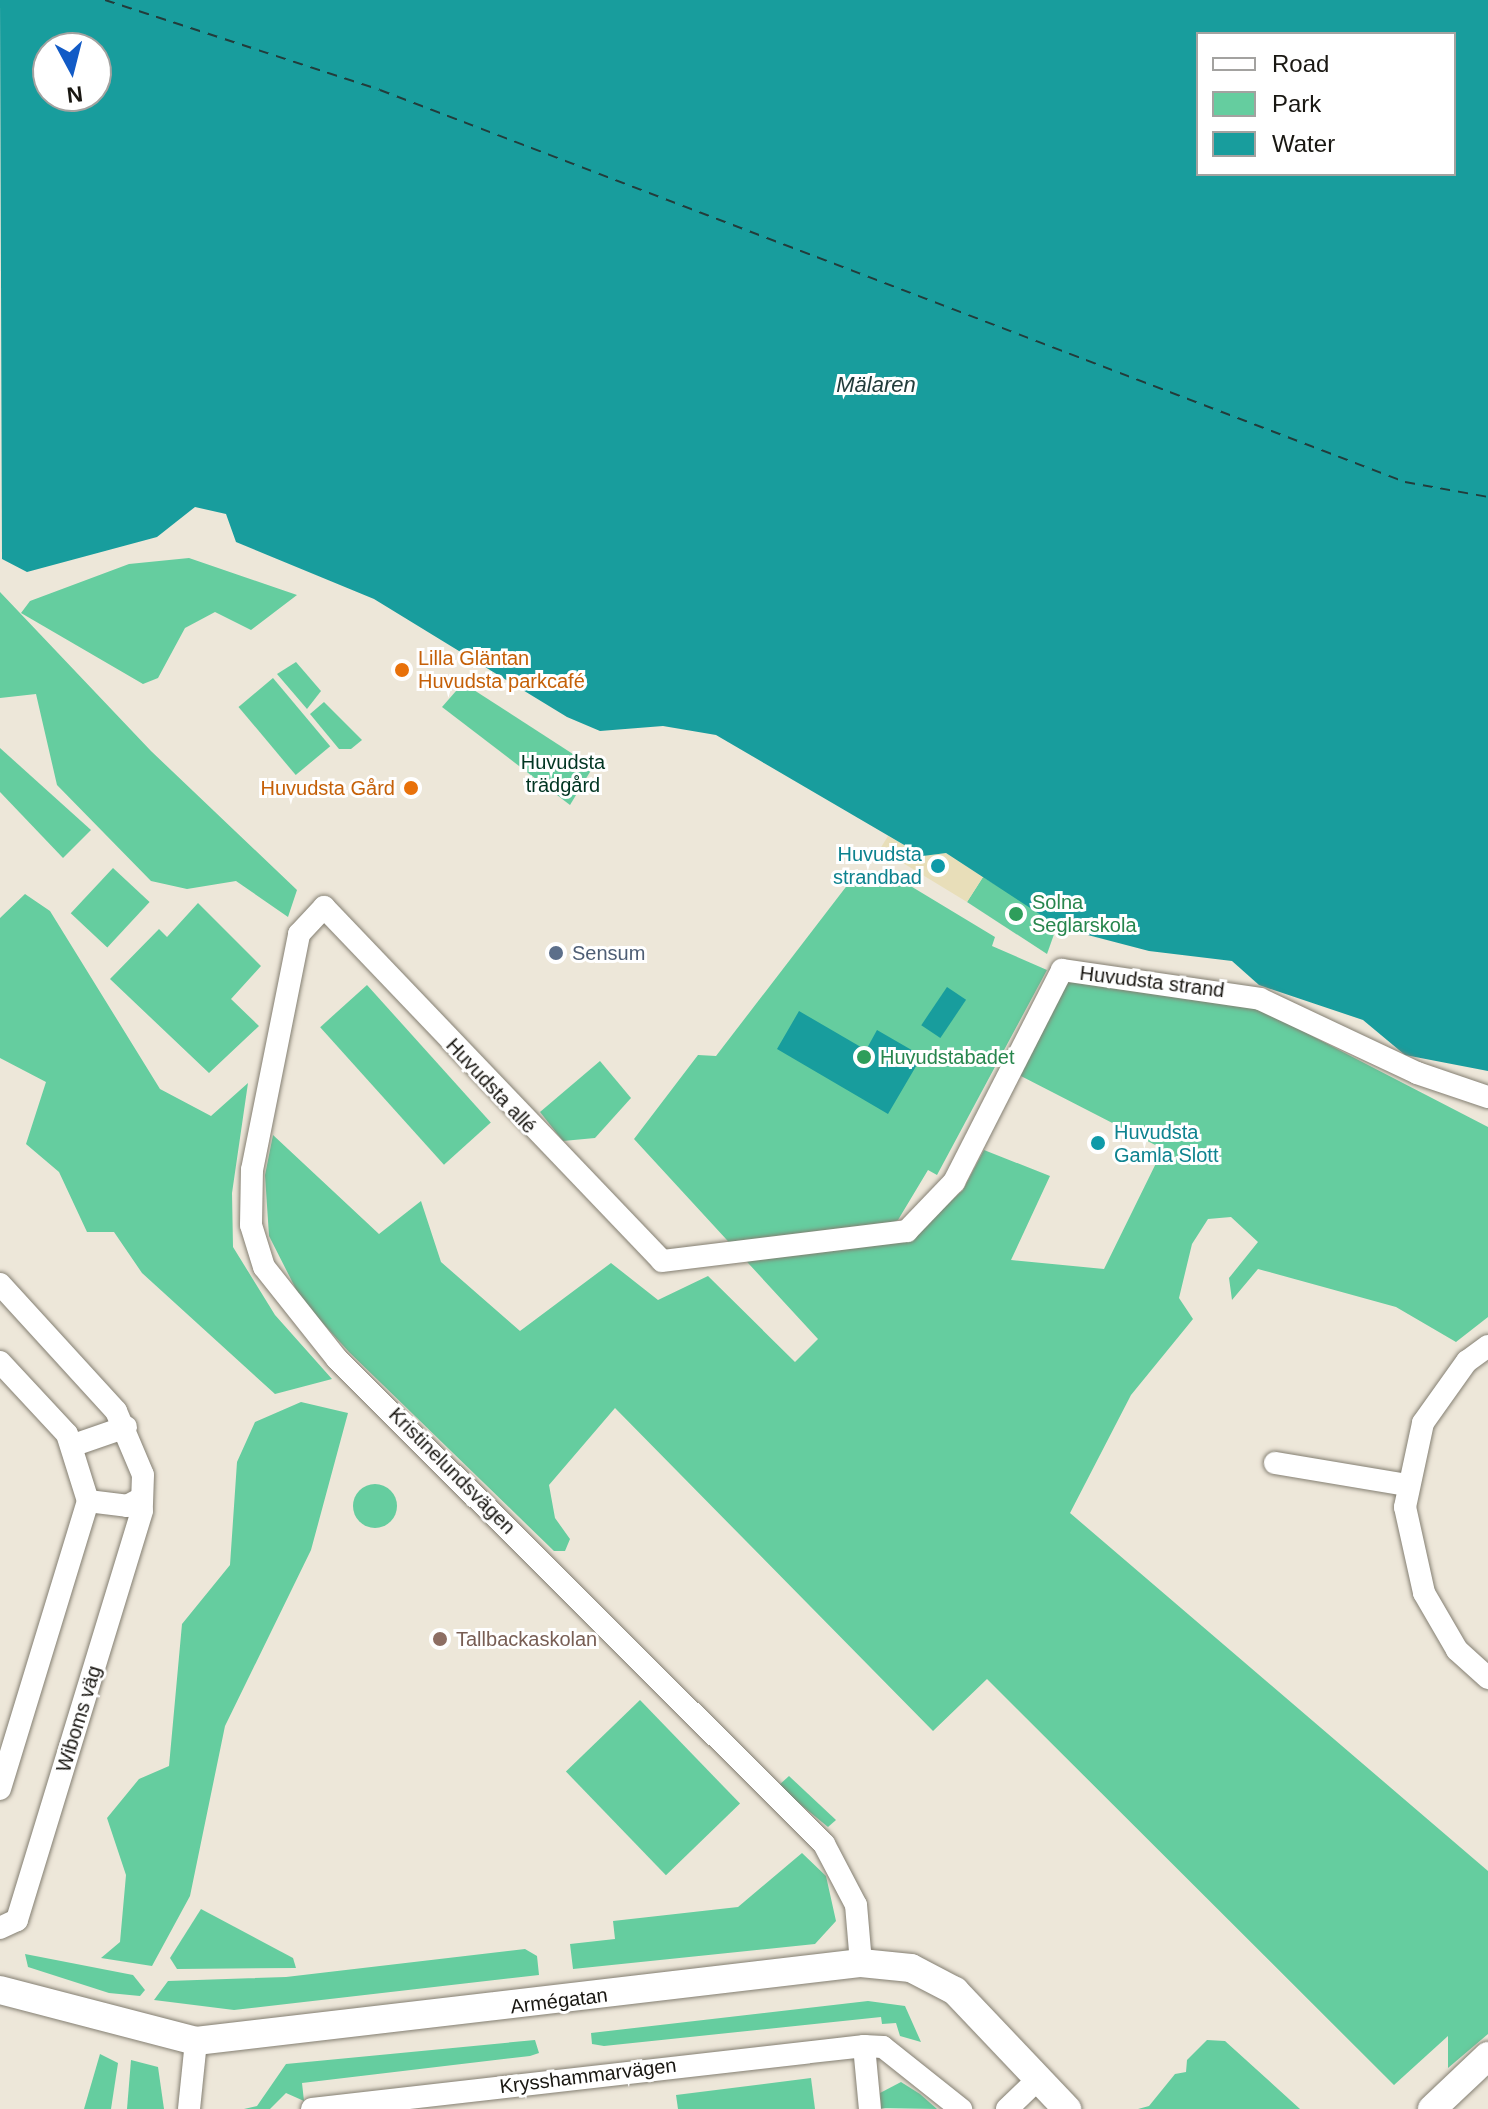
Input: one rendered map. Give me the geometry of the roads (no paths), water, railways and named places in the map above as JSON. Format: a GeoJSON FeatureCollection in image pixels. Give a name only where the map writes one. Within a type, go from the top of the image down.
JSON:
{"type":"FeatureCollection","features":[{"type":"Feature","properties":{"kind":"street","name":"Huvudsta allé"},"geometry":{"type":"LineString","coordinates":[[324,907],[662,1261]]}},
{"type":"Feature","properties":{"kind":"street","name":"Kristinelundsvägen"},"geometry":{"type":"LineString","coordinates":[[324,907],[299,934],[252,1170],[251,1225],[264,1267],[337,1359],[824,1844],[856,1905],[861,1963]]}},
{"type":"Feature","properties":{"kind":"street","name":"Huvudsta strand"},"geometry":{"type":"LineString","coordinates":[[662,1261],[907,1231],[954,1182],[1062,970],[1260,999],[1417,1073],[1488,1097]]}},
{"type":"Feature","properties":{"kind":"street","name":"Wiboms väg"},"geometry":{"type":"LineString","coordinates":[[0,1284],[126,1427],[143,1475],[142,1498],[17,1920],[0,1928]]}},
{"type":"Feature","properties":{"kind":"street"},"geometry":{"type":"LineString","coordinates":[[1488,1346],[1467,1361],[1423,1423],[1407,1485],[1410,1551],[1424,1593],[1457,1650],[1488,1678]]}},
{"type":"Feature","properties":{"kind":"street"},"geometry":{"type":"LineString","coordinates":[[0,1362],[74,1445],[88,1501],[0,1789]]}},
{"type":"Feature","properties":{"kind":"street"},"geometry":{"type":"LineString","coordinates":[[74,1445],[126,1427]]}},
{"type":"Feature","properties":{"kind":"street"},"geometry":{"type":"LineString","coordinates":[[1275,1463],[1407,1485]]}},
{"type":"Feature","properties":{"kind":"street"},"geometry":{"type":"LineString","coordinates":[[88,1501],[127,1506],[142,1498]]}},
{"type":"Feature","properties":{"kind":"street","name":"Armégatan"},"geometry":{"type":"LineString","coordinates":[[0,1990],[196,2041],[861,1963],[911,1968],[955,1991],[1067,2109]]}},
{"type":"Feature","properties":{"kind":"street"},"geometry":{"type":"LineString","coordinates":[[189,2109],[196,2041]]}},
{"type":"Feature","properties":{"kind":"street"},"geometry":{"type":"LineString","coordinates":[[864,2046],[870,2109]]}},
{"type":"Feature","properties":{"kind":"street","name":"Krysshammarvägen"},"geometry":{"type":"LineString","coordinates":[[312,2109],[864,2046],[883,2047],[961,2109]]}},
{"type":"Feature","properties":{"kind":"street"},"geometry":{"type":"LineString","coordinates":[[1432,2109],[1488,2056]]}},
{"type":"Feature","properties":{"kind":"street"},"geometry":{"type":"LineString","coordinates":[[1456,2109],[1488,2079]]}},
{"type":"Feature","properties":{"kind":"street"},"geometry":{"type":"LineString","coordinates":[[1007,2109],[1037,2080]]}},
{"type":"Feature","properties":{"kind":"water","name":"Mälaren"},"geometry":{"type":"Polygon","coordinates":[[[0,0],[1488,0],[1488,1071],[1405,1055],[1363,1020],[1259,985],[1232,961],[1149,951],[1061,928],[946,853],[923,856],[716,735],[663,726],[600,731],[567,717],[374,599],[236,542],[226,514],[195,507],[157,537],[27,572],[2,559],[0,0]]]}},
{"type":"Feature","properties":{"kind":"water"},"geometry":{"type":"Polygon","coordinates":[[[947,987],[966,1000],[940,1038],[921,1025],[947,987]]]}},
{"type":"Feature","properties":{"kind":"water"},"geometry":{"type":"Polygon","coordinates":[[[799,1011],[866,1050],[877,1030],[922,1056],[888,1114],[777,1049],[799,1011]]]}},
{"type":"Feature","properties":{"kind":"place","name":"Lilla Gläntan Huvudsta parkcafé"},"geometry":{"type":"Point","coordinates":[402,670]}},
{"type":"Feature","properties":{"kind":"place","name":"Huvudsta Gård"},"geometry":{"type":"Point","coordinates":[411,788]}},
{"type":"Feature","properties":{"kind":"place","name":"Huvudsta strandbad"},"geometry":{"type":"Point","coordinates":[938,866]}},
{"type":"Feature","properties":{"kind":"place","name":"Solna Seglarskola"},"geometry":{"type":"Point","coordinates":[1016,914]}},
{"type":"Feature","properties":{"kind":"place","name":"Sensum"},"geometry":{"type":"Point","coordinates":[556,953]}},
{"type":"Feature","properties":{"kind":"place","name":"Huvudstabadet"},"geometry":{"type":"Point","coordinates":[864,1057]}},
{"type":"Feature","properties":{"kind":"place","name":"Huvudsta Gamla Slott"},"geometry":{"type":"Point","coordinates":[1098,1143]}},
{"type":"Feature","properties":{"kind":"place","name":"Tallbackaskolan"},"geometry":{"type":"Point","coordinates":[440,1639]}},
{"type":"Feature","properties":{"kind":"park label","name":"Huvudsta trädgård"},"geometry":{"type":"Point","coordinates":[563,774]}}]}
